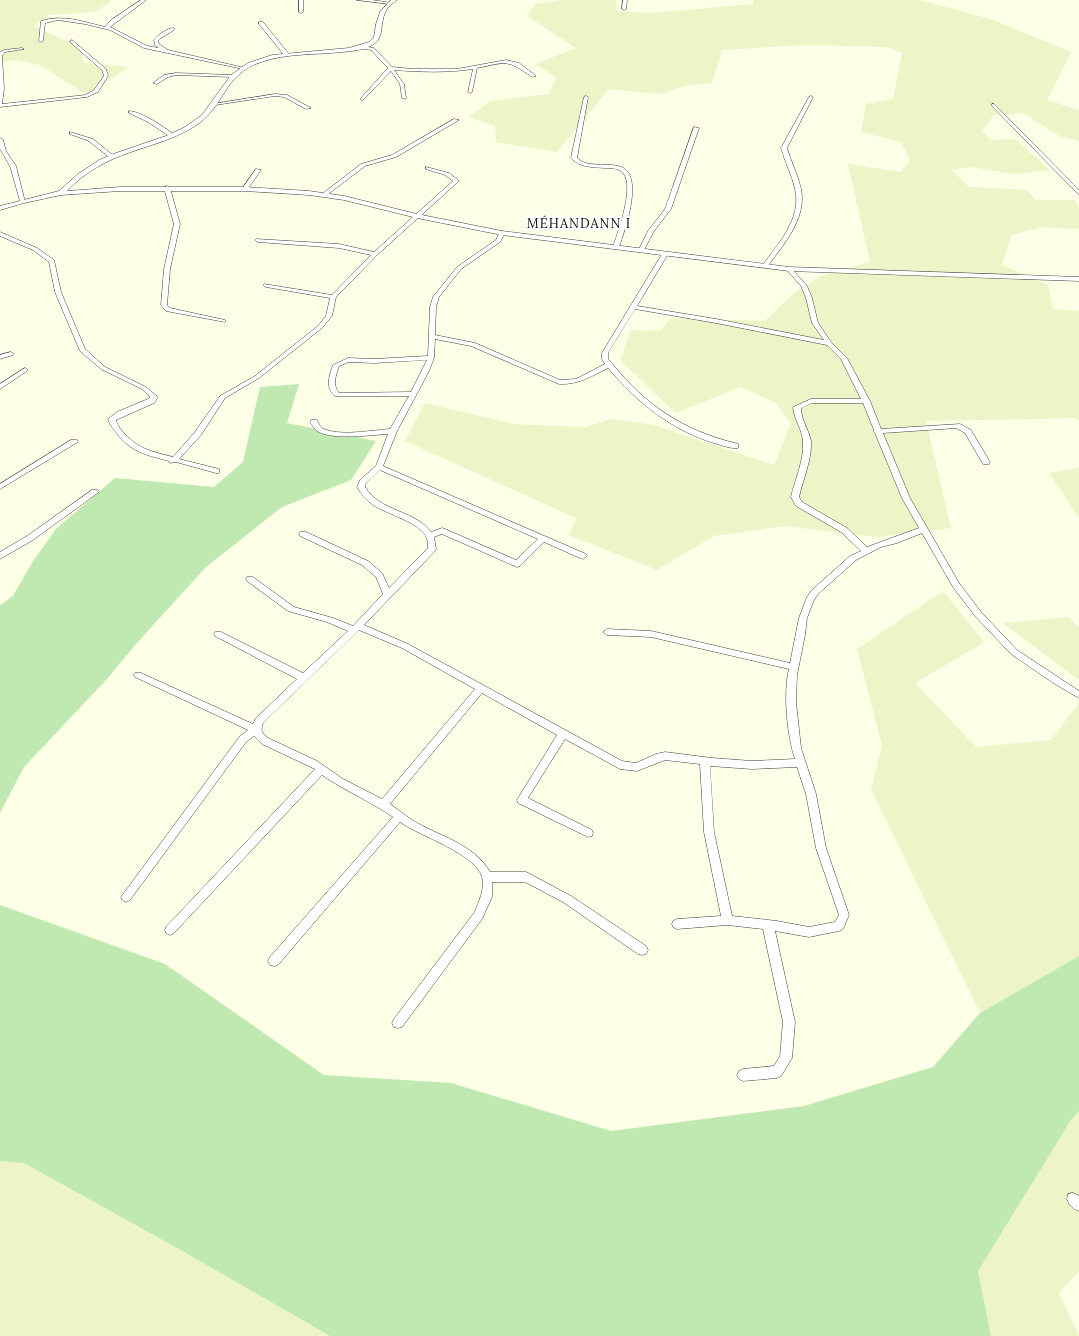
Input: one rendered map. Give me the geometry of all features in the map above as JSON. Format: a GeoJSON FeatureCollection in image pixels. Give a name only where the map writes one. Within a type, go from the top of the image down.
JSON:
{"type":"FeatureCollection","features":[{"type":"Feature","properties":{"kind":"street"},"geometry":{"type":"LineString","coordinates":[[110,29],[107,27],[112,21],[144,0]]}},
{"type":"Feature","properties":{"kind":"street"},"geometry":{"type":"LineString","coordinates":[[301,0],[301,12]]}},
{"type":"Feature","properties":{"kind":"street"},"geometry":{"type":"LineString","coordinates":[[359,0],[392,1]]}},
{"type":"Feature","properties":{"kind":"street"},"geometry":{"type":"LineString","coordinates":[[624,9],[625,0]]}},
{"type":"Feature","properties":{"kind":"street"},"geometry":{"type":"LineString","coordinates":[[61,193],[78,176],[112,156],[171,135],[195,124],[205,117],[215,104],[232,76],[243,68],[262,60],[286,54],[329,52],[361,47],[375,40],[378,36],[379,19],[384,9],[392,1]]}},
{"type":"Feature","properties":{"kind":"street"},"geometry":{"type":"LineString","coordinates":[[41,41],[43,22],[48,20],[64,20],[110,29],[146,48],[167,51],[243,68]]}},
{"type":"Feature","properties":{"kind":"street"},"geometry":{"type":"LineString","coordinates":[[261,23],[286,54]]}},
{"type":"Feature","properties":{"kind":"street"},"geometry":{"type":"LineString","coordinates":[[167,51],[157,44],[156,41],[158,37],[172,29]]}},
{"type":"Feature","properties":{"kind":"street"},"geometry":{"type":"LineString","coordinates":[[22,49],[4,51],[0,55],[2,89],[0,105],[87,96],[96,91],[106,76],[104,69],[72,41]]}},
{"type":"Feature","properties":{"kind":"street"},"geometry":{"type":"LineString","coordinates":[[361,47],[375,51],[391,68],[402,84],[404,98]]}},
{"type":"Feature","properties":{"kind":"street"},"geometry":{"type":"LineString","coordinates":[[391,68],[434,71],[457,70],[475,68],[506,61],[518,64],[534,76]]}},
{"type":"Feature","properties":{"kind":"street"},"geometry":{"type":"LineString","coordinates":[[363,99],[391,68]]}},
{"type":"Feature","properties":{"kind":"street"},"geometry":{"type":"LineString","coordinates":[[470,92],[475,68]]}},
{"type":"Feature","properties":{"kind":"street"},"geometry":{"type":"LineString","coordinates":[[155,83],[166,76],[176,74],[232,76]]}},
{"type":"Feature","properties":{"kind":"street"},"geometry":{"type":"LineString","coordinates":[[215,104],[275,95],[286,96],[308,108]]}},
{"type":"Feature","properties":{"kind":"street"},"geometry":{"type":"LineString","coordinates":[[586,97],[574,158],[584,165],[617,168],[625,171],[629,177],[628,209],[616,247]]}},
{"type":"Feature","properties":{"kind":"street"},"geometry":{"type":"LineString","coordinates":[[765,266],[793,225],[798,212],[799,196],[784,148],[812,97]]}},
{"type":"Feature","properties":{"kind":"street"},"geometry":{"type":"LineString","coordinates":[[994,105],[1079,193]]}},
{"type":"Feature","properties":{"kind":"street"},"geometry":{"type":"LineString","coordinates":[[131,112],[150,121],[171,135]]}},
{"type":"Feature","properties":{"kind":"street"},"geometry":{"type":"LineString","coordinates":[[324,194],[363,165],[394,156],[456,120]]}},
{"type":"Feature","properties":{"kind":"street"},"geometry":{"type":"LineString","coordinates":[[641,251],[652,231],[668,209],[696,128]]}},
{"type":"Feature","properties":{"kind":"street"},"geometry":{"type":"LineString","coordinates":[[72,133],[91,140],[112,156]]}},
{"type":"Feature","properties":{"kind":"street"},"geometry":{"type":"LineString","coordinates":[[0,140],[2,152],[12,164],[23,201]]}},
{"type":"Feature","properties":{"kind":"street"},"geometry":{"type":"LineString","coordinates":[[173,461],[198,433],[222,397],[257,377],[320,327],[329,316],[333,297],[375,254],[456,181],[449,175],[428,168]]}},
{"type":"Feature","properties":{"kind":"street"},"geometry":{"type":"LineString","coordinates":[[245,189],[258,170]]}},
{"type":"Feature","properties":{"kind":"street"},"geometry":{"type":"LineString","coordinates":[[167,188],[177,224],[167,269],[164,305],[168,310],[223,321]]}},
{"type":"Feature","properties":{"kind":"street"},"geometry":{"type":"LineString","coordinates":[[0,208],[23,201],[61,193],[120,189],[245,189],[324,194],[417,216],[502,233],[789,269],[1079,279]]}},
{"type":"Feature","properties":{"kind":"street"},"geometry":{"type":"LineString","coordinates":[[126,897],[244,739],[256,729],[259,721],[356,628],[432,549],[433,541],[431,534],[423,527],[378,504],[363,494],[360,487],[378,467],[394,431],[426,371],[431,358],[432,307],[436,296],[458,268],[498,241],[502,233]]}},
{"type":"Feature","properties":{"kind":"street"},"geometry":{"type":"LineString","coordinates":[[0,234],[35,249],[52,261],[55,269],[58,292],[82,350],[103,368],[144,388],[154,397],[151,401],[112,419],[113,424],[129,443],[143,451],[173,461],[216,471]]}},
{"type":"Feature","properties":{"kind":"street"},"geometry":{"type":"LineString","coordinates":[[258,240],[339,246],[375,254]]}},
{"type":"Feature","properties":{"kind":"street"},"geometry":{"type":"LineString","coordinates":[[665,254],[605,353],[605,360],[650,407],[670,421],[713,442],[735,446]]}},
{"type":"Feature","properties":{"kind":"street"},"geometry":{"type":"LineString","coordinates":[[789,269],[804,286],[809,298],[815,323],[829,343],[844,358],[866,401],[877,431],[906,498],[956,586],[978,614],[1014,652],[1079,695]]}},
{"type":"Feature","properties":{"kind":"street"},"geometry":{"type":"LineString","coordinates":[[266,284],[333,297]]}},
{"type":"Feature","properties":{"kind":"street"},"geometry":{"type":"LineString","coordinates":[[632,307],[716,321],[829,343]]}},
{"type":"Feature","properties":{"kind":"street"},"geometry":{"type":"LineString","coordinates":[[432,336],[473,344],[558,382],[569,383],[577,381],[609,364]]}},
{"type":"Feature","properties":{"kind":"street"},"geometry":{"type":"LineString","coordinates":[[0,357],[11,354]]}},
{"type":"Feature","properties":{"kind":"street"},"geometry":{"type":"LineString","coordinates":[[413,394],[337,395],[331,388],[333,373],[336,364],[348,360],[374,361],[431,358]]}},
{"type":"Feature","properties":{"kind":"street"},"geometry":{"type":"LineString","coordinates":[[0,387],[25,370]]}},
{"type":"Feature","properties":{"kind":"street"},"geometry":{"type":"LineString","coordinates":[[866,401],[811,401],[797,407],[797,413],[807,441],[806,454],[795,497],[799,504],[844,530],[866,550]]}},
{"type":"Feature","properties":{"kind":"street"},"geometry":{"type":"LineString","coordinates":[[314,422],[318,428],[326,432],[339,434],[394,431]]}},
{"type":"Feature","properties":{"kind":"street"},"geometry":{"type":"LineString","coordinates":[[877,431],[956,426],[968,432],[986,462]]}},
{"type":"Feature","properties":{"kind":"street"},"geometry":{"type":"LineString","coordinates":[[0,486],[74,442]]}},
{"type":"Feature","properties":{"kind":"street"},"geometry":{"type":"LineString","coordinates":[[378,467],[583,556]]}},
{"type":"Feature","properties":{"kind":"street"},"geometry":{"type":"LineString","coordinates":[[0,556],[30,538],[95,492]]}},
{"type":"Feature","properties":{"kind":"street"},"geometry":{"type":"LineString","coordinates":[[677,924],[727,920],[809,932],[839,926],[844,915],[821,848],[811,794],[796,748],[791,702],[792,675],[801,635],[803,618],[810,599],[815,592],[853,558],[866,550],[923,529]]}},
{"type":"Feature","properties":{"kind":"street"},"geometry":{"type":"LineString","coordinates":[[431,534],[442,531],[517,564],[544,539]]}},
{"type":"Feature","properties":{"kind":"street"},"geometry":{"type":"LineString","coordinates":[[303,534],[365,563],[379,575],[388,595]]}},
{"type":"Feature","properties":{"kind":"street"},"geometry":{"type":"LineString","coordinates":[[250,579],[291,609],[356,628],[405,646],[620,765],[637,767],[659,757],[665,756],[705,762],[752,765],[800,763]]}},
{"type":"Feature","properties":{"kind":"street"},"geometry":{"type":"LineString","coordinates":[[607,632],[651,634],[794,667]]}},
{"type":"Feature","properties":{"kind":"street"},"geometry":{"type":"LineString","coordinates":[[218,634],[304,678]]}},
{"type":"Feature","properties":{"kind":"street"},"geometry":{"type":"LineString","coordinates":[[138,675],[256,729],[258,735],[265,741],[292,752],[322,768],[340,782],[383,805],[399,817],[468,853],[481,866],[487,877],[487,897],[478,916],[398,1023]]}},
{"type":"Feature","properties":{"kind":"street"},"geometry":{"type":"LineString","coordinates":[[383,805],[481,688]]}},
{"type":"Feature","properties":{"kind":"street"},"geometry":{"type":"LineString","coordinates":[[563,734],[522,800],[588,833]]}},
{"type":"Feature","properties":{"kind":"street"},"geometry":{"type":"LineString","coordinates":[[705,762],[709,832],[727,920]]}},
{"type":"Feature","properties":{"kind":"street"},"geometry":{"type":"LineString","coordinates":[[170,930],[322,768]]}},
{"type":"Feature","properties":{"kind":"street"},"geometry":{"type":"LineString","coordinates":[[274,961],[399,817]]}},
{"type":"Feature","properties":{"kind":"street"},"geometry":{"type":"LineString","coordinates":[[487,877],[526,877],[568,899],[642,950]]}},
{"type":"Feature","properties":{"kind":"street"},"geometry":{"type":"LineString","coordinates":[[743,1075],[777,1072],[786,1058],[789,1022],[768,925]]}},
{"type":"Feature","properties":{"kind":"green space"},"geometry":{"type":"Polygon","coordinates":[[[0,0],[112,0],[96,12],[48,15],[34,26],[81,48],[83,63],[129,67],[87,95],[40,65],[14,60],[0,63],[0,0]]]}},
{"type":"Feature","properties":{"kind":"green space"},"geometry":{"type":"Polygon","coordinates":[[[560,0],[617,0],[615,11],[651,13],[753,4],[753,0],[919,0],[991,19],[1071,52],[1047,100],[1079,110],[1079,141],[1059,136],[1023,113],[994,115],[982,131],[991,140],[1015,139],[1050,170],[1014,174],[970,167],[952,170],[969,187],[1026,190],[1036,200],[1075,200],[1079,209],[1079,229],[1042,227],[1011,235],[1002,265],[1048,285],[1053,309],[1079,311],[1079,421],[1076,418],[926,421],[951,528],[877,537],[785,526],[714,536],[657,570],[569,535],[576,518],[405,441],[425,403],[513,424],[586,427],[611,419],[654,425],[774,465],[791,424],[776,403],[740,387],[676,413],[620,360],[631,330],[660,331],[671,318],[765,321],[794,293],[821,276],[870,262],[848,164],[901,172],[910,160],[901,142],[861,132],[866,104],[893,99],[902,53],[887,47],[805,45],[722,50],[712,83],[687,85],[661,94],[609,89],[557,152],[496,142],[495,126],[469,117],[490,101],[549,94],[556,78],[536,64],[576,48],[527,16],[535,4],[560,0]]]}},
{"type":"Feature","properties":{"kind":"green space"},"geometry":{"type":"Polygon","coordinates":[[[299,384],[287,423],[376,441],[351,480],[282,507],[206,567],[136,644],[106,680],[24,767],[0,813],[0,605],[13,596],[33,561],[56,529],[115,478],[214,487],[243,462],[260,387],[299,384]]]}},
{"type":"Feature","properties":{"kind":"green space"},"geometry":{"type":"Polygon","coordinates":[[[1079,468],[1079,518],[1049,473],[1079,468]]]}},
{"type":"Feature","properties":{"kind":"green space"},"geometry":{"type":"Polygon","coordinates":[[[943,591],[984,642],[915,683],[976,747],[1051,740],[1079,703],[1079,956],[980,1013],[871,789],[882,745],[857,649],[943,591]]]}},
{"type":"Feature","properties":{"kind":"green space"},"geometry":{"type":"Polygon","coordinates":[[[1069,617],[1079,627],[1079,680],[1003,623],[1069,617]]]}},
{"type":"Feature","properties":{"kind":"green space"},"geometry":{"type":"Polygon","coordinates":[[[0,905],[165,964],[324,1075],[451,1083],[611,1131],[804,1106],[933,1067],[980,1013],[1079,956],[1079,1111],[1071,1120],[978,1271],[991,1336],[330,1336],[184,1252],[24,1163],[0,1161],[0,905]]]}},
{"type":"Feature","properties":{"kind":"green space"},"geometry":{"type":"Polygon","coordinates":[[[1079,1111],[1079,1271],[1059,1293],[1079,1336],[991,1336],[977,1271],[1071,1120],[1079,1111]]]}},
{"type":"Feature","properties":{"kind":"green space"},"geometry":{"type":"Polygon","coordinates":[[[0,1161],[24,1163],[184,1252],[330,1336],[0,1336],[0,1161]]]}},
{"type":"Feature","properties":{"kind":"district","name":"MÉHANDANN I"},"geometry":{"type":"Point","coordinates":[579,223]}}]}
